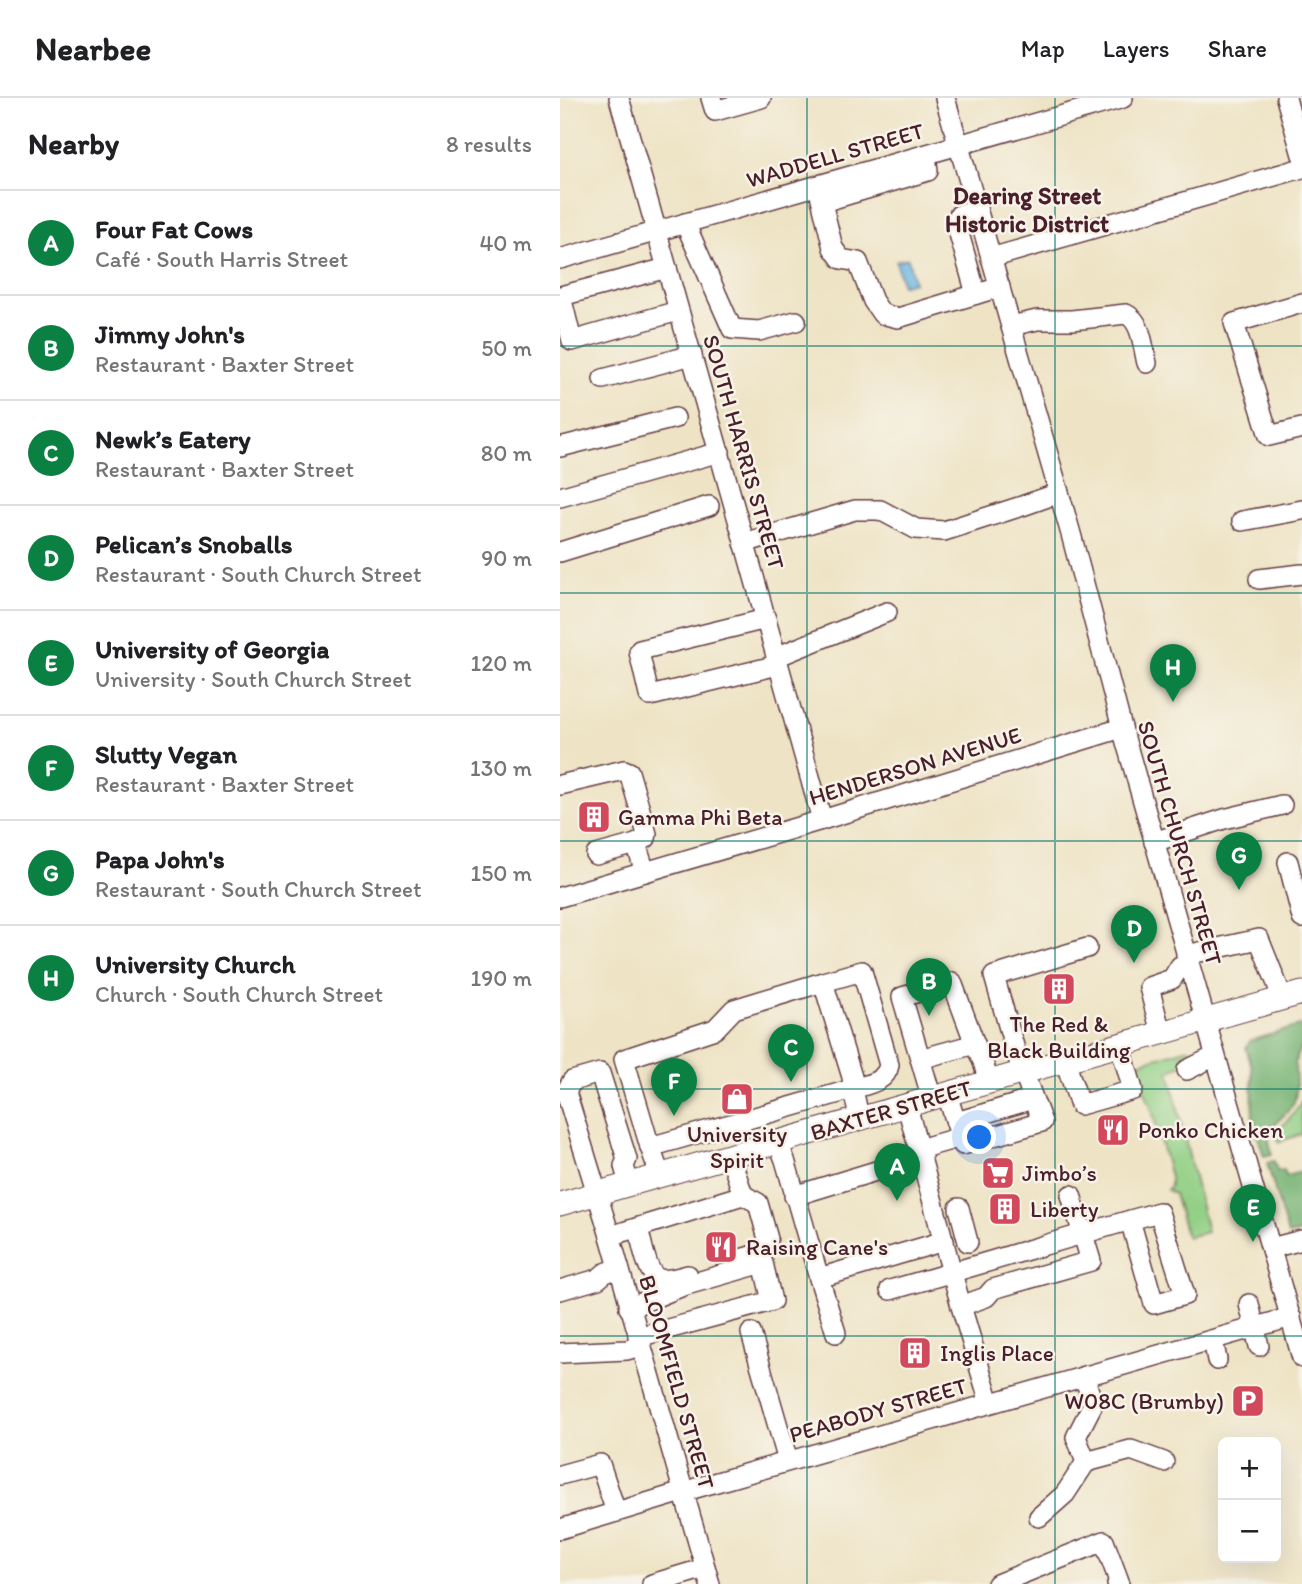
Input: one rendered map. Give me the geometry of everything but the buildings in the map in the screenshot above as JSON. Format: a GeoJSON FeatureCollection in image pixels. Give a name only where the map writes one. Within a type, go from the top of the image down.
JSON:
{"type":"FeatureCollection","features":[{"type":"Feature","properties":{"kind":"main road","name":"BAXTER STREET"},"geometry":{"type":"LineString","coordinates":[[560,1205],[1292,996]]}},
{"type":"Feature","properties":{"kind":"street","name":"SOUTH HARRIS STREET"},"geometry":{"type":"LineString","coordinates":[[619,98],[822,820]]}},
{"type":"Feature","properties":{"kind":"street"},"geometry":{"type":"LineString","coordinates":[[711,98],[715,111],[761,98]]}},
{"type":"Feature","properties":{"kind":"street","name":"SOUTH CHURCH STREET"},"geometry":{"type":"LineString","coordinates":[[945,98],[1302,1358]]}},
{"type":"Feature","properties":{"kind":"street","name":"WADDELL STREET"},"geometry":{"type":"LineString","coordinates":[[560,259],[685,223],[821,194],[926,155],[1123,98]]}},
{"type":"Feature","properties":{"kind":"street"},"geometry":{"type":"LineString","coordinates":[[1292,102],[1302,155]]}},
{"type":"Feature","properties":{"kind":"street"},"geometry":{"type":"LineString","coordinates":[[991,258],[1302,168]]}},
{"type":"Feature","properties":{"kind":"street"},"geometry":{"type":"LineString","coordinates":[[821,194],[833,248],[841,259],[858,262],[873,301],[882,314],[898,318],[999,287]]}},
{"type":"Feature","properties":{"kind":"street"},"geometry":{"type":"LineString","coordinates":[[976,295],[956,223],[959,215],[977,208]]}},
{"type":"Feature","properties":{"kind":"street"},"geometry":{"type":"LineString","coordinates":[[685,223],[732,329],[759,331],[796,321]]}},
{"type":"Feature","properties":{"kind":"street"},"geometry":{"type":"LineString","coordinates":[[667,268],[561,296],[572,341],[678,310]]}},
{"type":"Feature","properties":{"kind":"street"},"geometry":{"type":"LineString","coordinates":[[1302,303],[1234,323],[1269,436],[1302,428]]}},
{"type":"Feature","properties":{"kind":"street"},"geometry":{"type":"LineString","coordinates":[[1011,326],[1037,320],[1072,320],[1126,314],[1133,317],[1137,323],[1147,363]]}},
{"type":"Feature","properties":{"kind":"street"},"geometry":{"type":"LineString","coordinates":[[603,379],[692,355]]}},
{"type":"Feature","properties":{"kind":"street"},"geometry":{"type":"LineString","coordinates":[[560,447],[675,418]]}},
{"type":"Feature","properties":{"kind":"street"},"geometry":{"type":"LineString","coordinates":[[560,497],[720,452]]}},
{"type":"Feature","properties":{"kind":"street"},"geometry":{"type":"LineString","coordinates":[[744,543],[855,510],[880,510],[916,529],[944,531],[1059,493]]}},
{"type":"Feature","properties":{"kind":"street"},"geometry":{"type":"LineString","coordinates":[[560,552],[709,506]]}},
{"type":"Feature","properties":{"kind":"street"},"geometry":{"type":"LineString","coordinates":[[1242,522],[1302,510]]}},
{"type":"Feature","properties":{"kind":"street"},"geometry":{"type":"LineString","coordinates":[[1259,579],[1302,574]]}},
{"type":"Feature","properties":{"kind":"street"},"geometry":{"type":"LineString","coordinates":[[766,619],[640,650],[649,695],[777,661],[887,612]]}},
{"type":"Feature","properties":{"kind":"street","name":"HENDERSON AVENUE"},"geometry":{"type":"LineString","coordinates":[[560,897],[1122,728]]}},
{"type":"Feature","properties":{"kind":"street"},"geometry":{"type":"LineString","coordinates":[[560,785],[624,769],[629,772],[646,838],[636,844],[596,855]]}},
{"type":"Feature","properties":{"kind":"street"},"geometry":{"type":"LineString","coordinates":[[1154,842],[1224,819],[1282,805]]}},
{"type":"Feature","properties":{"kind":"street"},"geometry":{"type":"LineString","coordinates":[[636,844],[645,872]]}},
{"type":"Feature","properties":{"kind":"street"},"geometry":{"type":"LineString","coordinates":[[1289,862],[1302,918]]}},
{"type":"Feature","properties":{"kind":"street"},"geometry":{"type":"LineString","coordinates":[[1161,1033],[1149,987],[1172,979],[1187,959],[1259,939],[1292,996]]}},
{"type":"Feature","properties":{"kind":"street"},"geometry":{"type":"LineString","coordinates":[[794,1196],[920,1153],[958,1130],[1033,1099],[994,976],[1087,948]]}},
{"type":"Feature","properties":{"kind":"street"},"geometry":{"type":"LineString","coordinates":[[650,1147],[882,1079],[888,1074],[889,1065],[862,971],[734,1009],[715,1029],[624,1059],[650,1147],[660,1175]]}},
{"type":"Feature","properties":{"kind":"street"},"geometry":{"type":"LineString","coordinates":[[823,982],[852,1077],[854,1100],[860,1119]]}},
{"type":"Feature","properties":{"kind":"street"},"geometry":{"type":"LineString","coordinates":[[958,1130],[920,1059],[902,997],[952,982],[984,1062],[989,1083]]}},
{"type":"Feature","properties":{"kind":"street"},"geometry":{"type":"LineString","coordinates":[[920,1059],[975,1044]]}},
{"type":"Feature","properties":{"kind":"street"},"geometry":{"type":"LineString","coordinates":[[1065,1060],[1080,1105],[1133,1090],[1120,1045]]}},
{"type":"Feature","properties":{"kind":"street"},"geometry":{"type":"LineString","coordinates":[[1187,1070],[1215,1056]]}},
{"type":"Feature","properties":{"kind":"street","name":"BLOOMFIELD STREET"},"geometry":{"type":"LineString","coordinates":[[629,1185],[624,1166],[627,1159],[600,1073],[572,1081],[566,1092],[707,1576]]}},
{"type":"Feature","properties":{"kind":"street"},"geometry":{"type":"LineString","coordinates":[[907,1106],[990,1403]]}},
{"type":"Feature","properties":{"kind":"street"},"geometry":{"type":"LineString","coordinates":[[778,1142],[836,1333]]}},
{"type":"Feature","properties":{"kind":"street"},"geometry":{"type":"LineString","coordinates":[[638,1228],[648,1265],[659,1279],[688,1275],[763,1251],[768,1239],[758,1203],[743,1195],[730,1156]]}},
{"type":"Feature","properties":{"kind":"street"},"geometry":{"type":"LineString","coordinates":[[610,1236],[743,1195]]}},
{"type":"Feature","properties":{"kind":"street"},"geometry":{"type":"LineString","coordinates":[[961,1306],[986,1297],[993,1289],[1091,1261],[1071,1195]]}},
{"type":"Feature","properties":{"kind":"street"},"geometry":{"type":"LineString","coordinates":[[819,1278],[942,1235],[961,1215],[968,1242]]}},
{"type":"Feature","properties":{"kind":"street"},"geometry":{"type":"LineString","coordinates":[[890,1290],[1130,1220]]}},
{"type":"Feature","properties":{"kind":"street"},"geometry":{"type":"LineString","coordinates":[[1271,1248],[1302,1240]]}},
{"type":"Feature","properties":{"kind":"street"},"geometry":{"type":"LineString","coordinates":[[560,1353],[627,1350],[639,1342],[772,1301],[763,1263],[683,1286],[629,1308]]}},
{"type":"Feature","properties":{"kind":"street"},"geometry":{"type":"LineString","coordinates":[[560,1290],[598,1279],[619,1268]]}},
{"type":"Feature","properties":{"kind":"street"},"geometry":{"type":"LineString","coordinates":[[1249,1304],[1257,1337]]}},
{"type":"Feature","properties":{"kind":"street","name":"PEABODY STREET"},"geometry":{"type":"LineString","coordinates":[[560,1529],[1213,1340],[1257,1337],[1292,1317]]}},
{"type":"Feature","properties":{"kind":"street"},"geometry":{"type":"LineString","coordinates":[[751,1334],[788,1461]]}},
{"type":"Feature","properties":{"kind":"street"},"geometry":{"type":"LineString","coordinates":[[1213,1340],[1217,1360]]}},
{"type":"Feature","properties":{"kind":"street"},"geometry":{"type":"LineString","coordinates":[[1084,1376],[1093,1404],[1076,1437],[1086,1462]]}},
{"type":"Feature","properties":{"kind":"street"},"geometry":{"type":"LineString","coordinates":[[1039,1517],[1065,1494],[1086,1462],[1131,1450],[1164,1462]]}},
{"type":"Feature","properties":{"kind":"street"},"geometry":{"type":"LineString","coordinates":[[560,1475],[600,1464],[616,1512]]}},
{"type":"Feature","properties":{"kind":"street"},"geometry":{"type":"LineString","coordinates":[[997,1584],[1104,1541],[1119,1581],[1117,1584]]}},
{"type":"Feature","properties":{"kind":"street"},"geometry":{"type":"LineString","coordinates":[[652,1584],[707,1576]]}},
{"type":"Feature","properties":{"kind":"green space"},"geometry":{"type":"Polygon","coordinates":[[[1302,1025],[1302,1047],[1295,1066],[1294,1102],[1267,1131],[1272,1154],[1264,1156],[1253,1121],[1252,1067],[1246,1048],[1250,1041],[1302,1025]]]}},
{"type":"Feature","properties":{"kind":"green space"},"geometry":{"type":"Polygon","coordinates":[[[1191,1049],[1199,1057],[1169,1071],[1207,1232],[1187,1237],[1174,1194],[1167,1190],[1170,1177],[1153,1113],[1139,1075],[1138,1063],[1191,1049]]]}},
{"type":"Feature","properties":{"kind":"green space"},"geometry":{"type":"Polygon","coordinates":[[[1302,1100],[1302,1134],[1278,1142],[1277,1133],[1302,1100]]]}},
{"type":"Feature","properties":{"kind":"green space"},"geometry":{"type":"Polygon","coordinates":[[[1274,1161],[1277,1171],[1284,1170],[1286,1176],[1302,1172],[1302,1232],[1288,1235],[1267,1163],[1274,1161]]]}},
{"type":"Feature","properties":{"kind":"water"},"geometry":{"type":"Polygon","coordinates":[[[908,258],[914,282],[902,285],[896,261],[908,258]]]}},
{"type":"Feature","properties":{"kind":"place","name":"University Church"},"geometry":{"type":"Point","coordinates":[1173,702]}},
{"type":"Feature","properties":{"kind":"place","name":"Gamma Phi Beta"},"geometry":{"type":"Point","coordinates":[594,817]}},
{"type":"Feature","properties":{"kind":"place","name":"Papa John's"},"geometry":{"type":"Point","coordinates":[1239,890]}},
{"type":"Feature","properties":{"kind":"place","name":"Pelican’s Snoballs"},"geometry":{"type":"Point","coordinates":[1134,963]}},
{"type":"Feature","properties":{"kind":"place","name":"The Red & Black Building"},"geometry":{"type":"Point","coordinates":[1059,989]}},
{"type":"Feature","properties":{"kind":"place","name":"Jimmy John's"},"geometry":{"type":"Point","coordinates":[929,1016]}},
{"type":"Feature","properties":{"kind":"place","name":"Newk’s Eatery"},"geometry":{"type":"Point","coordinates":[791,1082]}},
{"type":"Feature","properties":{"kind":"place","name":"University Spirit"},"geometry":{"type":"Point","coordinates":[737,1099]}},
{"type":"Feature","properties":{"kind":"place","name":"Slutty Vegan"},"geometry":{"type":"Point","coordinates":[674,1116]}},
{"type":"Feature","properties":{"kind":"place","name":"Ponko Chicken"},"geometry":{"type":"Point","coordinates":[1113,1130]}},
{"type":"Feature","properties":{"kind":"place","name":"Jimbo’s"},"geometry":{"type":"Point","coordinates":[998,1173]}},
{"type":"Feature","properties":{"kind":"place","name":"Four Fat Cows"},"geometry":{"type":"Point","coordinates":[897,1201]}},
{"type":"Feature","properties":{"kind":"place","name":"Liberty"},"geometry":{"type":"Point","coordinates":[1005,1209]}},
{"type":"Feature","properties":{"kind":"place","name":"University of Georgia"},"geometry":{"type":"Point","coordinates":[1253,1242]}},
{"type":"Feature","properties":{"kind":"place","name":"Raising Cane's"},"geometry":{"type":"Point","coordinates":[721,1247]}},
{"type":"Feature","properties":{"kind":"place","name":"Inglis Place"},"geometry":{"type":"Point","coordinates":[915,1353]}},
{"type":"Feature","properties":{"kind":"place","name":"W08C (Brumby)"},"geometry":{"type":"Point","coordinates":[1248,1401]}},
{"type":"Feature","properties":{"kind":"district","name":"Dearing Street Historic District"},"geometry":{"type":"Point","coordinates":[1027,210]}}]}
